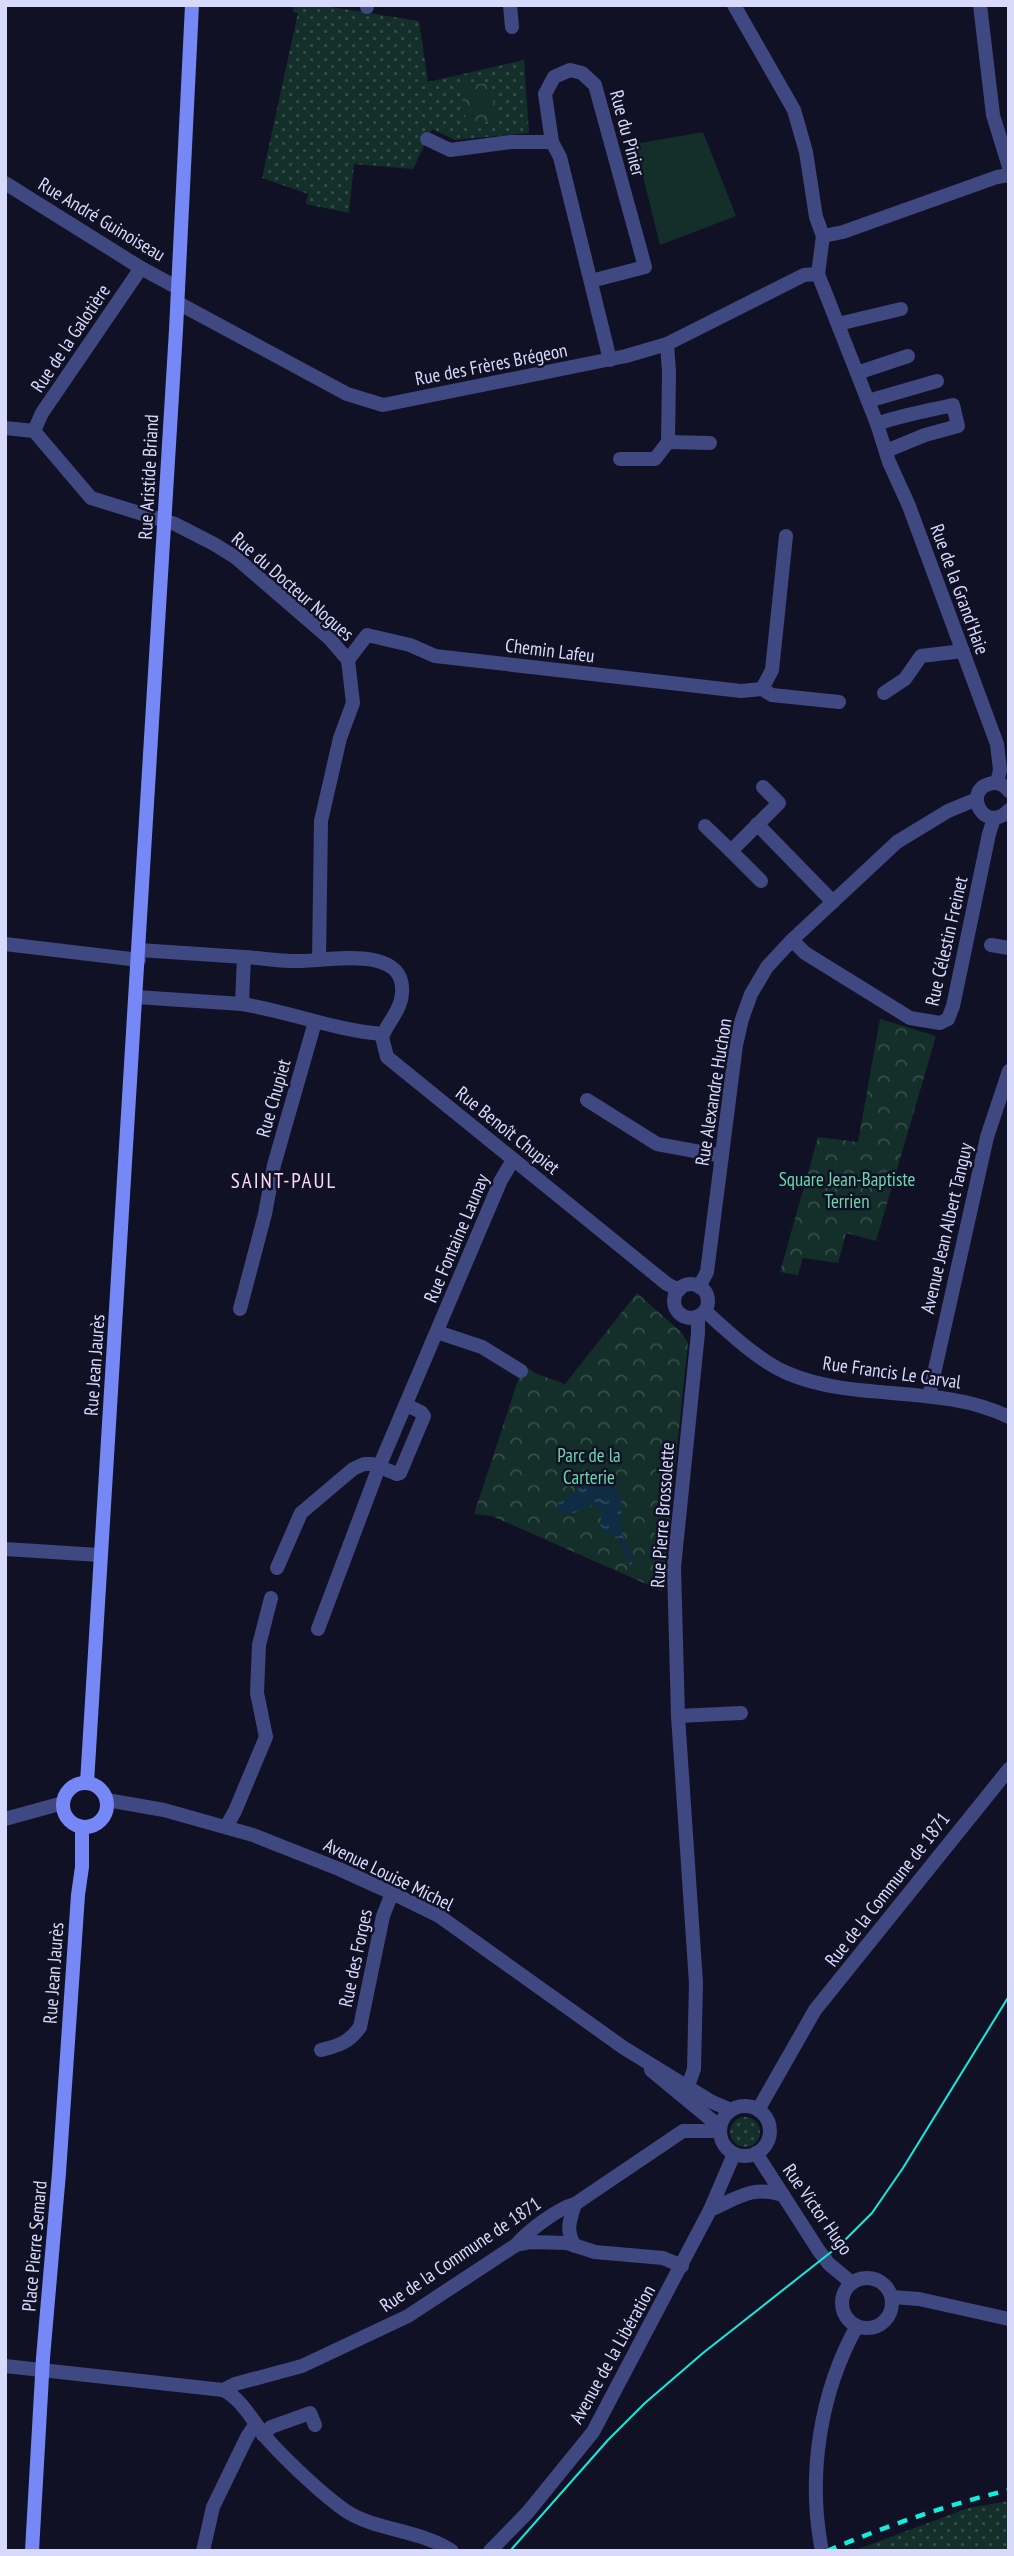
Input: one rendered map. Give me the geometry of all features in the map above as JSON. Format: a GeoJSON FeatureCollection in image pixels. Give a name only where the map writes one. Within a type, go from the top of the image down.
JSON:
{"type":"FeatureCollection","features":[{"type":"Feature","properties":{"kind":"main road","name":"Rue Aristide Briand"},"geometry":{"type":"LineString","coordinates":[[139,955],[178,295],[192,5]]}},
{"type":"Feature","properties":{"kind":"main road","name":"Rue Jean Jaurès"},"geometry":{"type":"LineString","coordinates":[[87,1783],[139,955]]}},
{"type":"Feature","properties":{"kind":"main road"},"geometry":{"type":"LineString","coordinates":[[87,1783],[100,1788],[107,1800],[102,1820],[82,1827],[68,1818],[63,1803],[71,1788],[87,1783]]}},
{"type":"Feature","properties":{"kind":"main road","name":"Rue Jean Jaurès"},"geometry":{"type":"LineString","coordinates":[[62,2123],[82,1867],[82,1827]]}},
{"type":"Feature","properties":{"kind":"main road","name":"Place Pierre Semard"},"geometry":{"type":"LineString","coordinates":[[32,2551],[62,2123]]}},
{"type":"Feature","properties":{"kind":"street"},"geometry":{"type":"LineString","coordinates":[[510,5],[512,27]]}},
{"type":"Feature","properties":{"kind":"street"},"geometry":{"type":"LineString","coordinates":[[734,5],[794,110],[806,152],[816,217],[823,236],[843,232],[1009,175]]}},
{"type":"Feature","properties":{"kind":"street"},"geometry":{"type":"LineString","coordinates":[[980,5],[993,115],[1009,167]]}},
{"type":"Feature","properties":{"kind":"street","name":"Rue du Pinier"},"geometry":{"type":"LineString","coordinates":[[591,281],[645,267],[595,85],[582,73],[570,70],[554,77],[545,94],[552,142],[560,157],[610,360]]}},
{"type":"Feature","properties":{"kind":"street"},"geometry":{"type":"LineString","coordinates":[[427,139],[450,150],[511,142],[552,142]]}},
{"type":"Feature","properties":{"kind":"street","name":"Rue André Guinoiseau"},"geometry":{"type":"LineString","coordinates":[[5,183],[141,268],[178,295]]}},
{"type":"Feature","properties":{"kind":"street","name":"Rue de la Grand'Haie"},"geometry":{"type":"LineString","coordinates":[[823,236],[818,274],[902,495],[909,506],[997,744],[1003,787]]}},
{"type":"Feature","properties":{"kind":"street","name":"Rue de la Galotière"},"geometry":{"type":"LineString","coordinates":[[34,430],[42,413],[141,268]]}},
{"type":"Feature","properties":{"kind":"street","name":"Rue des Frères Brégeon"},"geometry":{"type":"LineString","coordinates":[[178,295],[347,394],[383,405],[610,360],[667,344],[804,275],[818,274]]}},
{"type":"Feature","properties":{"kind":"street"},"geometry":{"type":"LineString","coordinates":[[838,324],[901,309]]}},
{"type":"Feature","properties":{"kind":"street"},"geometry":{"type":"LineString","coordinates":[[620,459],[656,458],[668,442],[667,344]]}},
{"type":"Feature","properties":{"kind":"street"},"geometry":{"type":"LineString","coordinates":[[857,373],[908,356]]}},
{"type":"Feature","properties":{"kind":"street"},"geometry":{"type":"LineString","coordinates":[[868,401],[937,381]]}},
{"type":"Feature","properties":{"kind":"street"},"geometry":{"type":"LineString","coordinates":[[877,424],[908,413],[920,413],[953,405],[958,426],[925,435],[886,451]]}},
{"type":"Feature","properties":{"kind":"street"},"geometry":{"type":"LineString","coordinates":[[5,428],[34,430]]}},
{"type":"Feature","properties":{"kind":"street","name":"Rue du Docteur Nogues"},"geometry":{"type":"LineString","coordinates":[[34,430],[91,498],[188,530],[235,557],[329,638],[348,660],[353,703],[340,738],[321,821],[318,960]]}},
{"type":"Feature","properties":{"kind":"street"},"geometry":{"type":"LineString","coordinates":[[668,442],[710,443]]}},
{"type":"Feature","properties":{"kind":"street"},"geometry":{"type":"LineString","coordinates":[[762,689],[772,670],[786,536]]}},
{"type":"Feature","properties":{"kind":"street","name":"Chemin Lafeu"},"geometry":{"type":"LineString","coordinates":[[348,660],[367,635],[410,645],[435,656],[741,691],[762,689],[772,695],[839,702]]}},
{"type":"Feature","properties":{"kind":"street"},"geometry":{"type":"LineString","coordinates":[[884,693],[905,679],[921,656],[963,651]]}},
{"type":"Feature","properties":{"kind":"street","name":"Rue Alexandre Huchon"},"geometry":{"type":"LineString","coordinates":[[699,1287],[707,1272],[736,1045],[751,994],[768,967],[792,940],[897,842],[948,811],[977,799],[986,785],[1003,787]]}},
{"type":"Feature","properties":{"kind":"street"},"geometry":{"type":"LineString","coordinates":[[730,851],[779,803],[763,787]]}},
{"type":"Feature","properties":{"kind":"street"},"geometry":{"type":"LineString","coordinates":[[977,799],[980,810],[989,817],[1000,817],[1009,810]]}},
{"type":"Feature","properties":{"kind":"street","name":"Rue Célestin Freinet"},"geometry":{"type":"LineString","coordinates":[[792,940],[805,953],[910,1018],[940,1023],[948,1019],[989,834],[995,818]]}},
{"type":"Feature","properties":{"kind":"street"},"geometry":{"type":"LineString","coordinates":[[757,824],[833,902]]}},
{"type":"Feature","properties":{"kind":"street"},"geometry":{"type":"LineString","coordinates":[[705,826],[761,881]]}},
{"type":"Feature","properties":{"kind":"street"},"geometry":{"type":"LineString","coordinates":[[5,944],[139,955],[244,957],[302,962],[346,957],[366,958],[378,961],[393,970],[403,990],[401,1002],[383,1034],[351,1030],[242,1004],[136,997]]}},
{"type":"Feature","properties":{"kind":"street"},"geometry":{"type":"LineString","coordinates":[[991,945],[1009,948]]}},
{"type":"Feature","properties":{"kind":"street"},"geometry":{"type":"LineString","coordinates":[[242,1004],[244,957]]}},
{"type":"Feature","properties":{"kind":"street","name":"Rue Chupiet"},"geometry":{"type":"LineString","coordinates":[[240,1309],[265,1214],[274,1165],[315,1022]]}},
{"type":"Feature","properties":{"kind":"street","name":"Rue Benoît Chupiet"},"geometry":{"type":"LineString","coordinates":[[383,1034],[384,1052],[391,1062],[667,1284],[678,1290]]}},
{"type":"Feature","properties":{"kind":"street","name":"Avenue Jean Albert Tanguy"},"geometry":{"type":"LineString","coordinates":[[929,1396],[987,1137],[1009,1071]]}},
{"type":"Feature","properties":{"kind":"street"},"geometry":{"type":"LineString","coordinates":[[587,1100],[657,1144],[722,1156]]}},
{"type":"Feature","properties":{"kind":"street","name":"Rue Fontaine Launay"},"geometry":{"type":"LineString","coordinates":[[318,1629],[379,1467],[501,1180],[513,1160]]}},
{"type":"Feature","properties":{"kind":"street"},"geometry":{"type":"LineString","coordinates":[[685,1286],[699,1287],[707,1295],[708,1306],[701,1314],[685,1317],[680,1314],[675,1304],[678,1290],[685,1286]]}},
{"type":"Feature","properties":{"kind":"street","name":"Rue Francis Le Carval"},"geometry":{"type":"LineString","coordinates":[[701,1314],[763,1359],[789,1374],[837,1386],[975,1404],[1009,1417]]}},
{"type":"Feature","properties":{"kind":"street","name":"Rue Pierre Brossolette"},"geometry":{"type":"LineString","coordinates":[[688,2086],[694,2069],[696,1983],[678,1716],[674,1567],[701,1314]]}},
{"type":"Feature","properties":{"kind":"street","name":"Rue Fontaine Launay"},"geometry":{"type":"LineString","coordinates":[[438,1332],[482,1348],[521,1371]]}},
{"type":"Feature","properties":{"kind":"street"},"geometry":{"type":"LineString","coordinates":[[277,1568],[300,1513],[353,1469],[364,1464],[400,1473],[424,1416],[406,1405]]}},
{"type":"Feature","properties":{"kind":"street"},"geometry":{"type":"LineString","coordinates":[[5,1549],[100,1555]]}},
{"type":"Feature","properties":{"kind":"street"},"geometry":{"type":"LineString","coordinates":[[226,1827],[266,1737],[257,1693],[258,1645],[271,1598]]}},
{"type":"Feature","properties":{"kind":"street"},"geometry":{"type":"LineString","coordinates":[[678,1716],[741,1713]]}},
{"type":"Feature","properties":{"kind":"street","name":"Rue de la Commune de 1871"},"geometry":{"type":"LineString","coordinates":[[758,2110],[815,2010],[1009,1769]]}},
{"type":"Feature","properties":{"kind":"street","name":"Avenue Louise Michel"},"geometry":{"type":"LineString","coordinates":[[107,1800],[164,1810],[226,1827],[314,1858],[393,1893],[460,1930],[624,2048],[720,2129]]}},
{"type":"Feature","properties":{"kind":"street"},"geometry":{"type":"LineString","coordinates":[[5,1819],[63,1803]]}},
{"type":"Feature","properties":{"kind":"street","name":"Rue des Forges"},"geometry":{"type":"LineString","coordinates":[[321,2050],[343,2044],[354,2036],[360,2027],[383,1916],[393,1893]]}},
{"type":"Feature","properties":{"kind":"street","name":"Avenue Louise Michel"},"geometry":{"type":"LineString","coordinates":[[624,2048],[712,2102],[731,2110]]}},
{"type":"Feature","properties":{"kind":"street"},"geometry":{"type":"LineString","coordinates":[[691,2104],[683,2131],[720,2129]]}},
{"type":"Feature","properties":{"kind":"street"},"geometry":{"type":"LineString","coordinates":[[744,2106],[758,2110],[768,2122],[770,2133],[765,2146],[756,2153],[745,2156],[734,2154],[724,2144],[720,2129],[723,2118],[731,2110],[744,2106]]}},
{"type":"Feature","properties":{"kind":"street","name":"Rue de la Commune de 1871"},"geometry":{"type":"LineString","coordinates":[[5,2367],[223,2390],[235,2384],[302,2366],[408,2316],[516,2245],[524,2235],[566,2206],[575,2204],[683,2131]]}},
{"type":"Feature","properties":{"kind":"street","name":"Rue Victor Hugo"},"geometry":{"type":"LineString","coordinates":[[756,2153],[819,2251],[852,2283]]}},
{"type":"Feature","properties":{"kind":"street","name":"Avenue de la Libération"},"geometry":{"type":"LineString","coordinates":[[490,2551],[528,2512],[593,2432],[682,2266],[734,2154]]}},
{"type":"Feature","properties":{"kind":"street"},"geometry":{"type":"LineString","coordinates":[[710,2210],[752,2191],[765,2190],[783,2194]]}},
{"type":"Feature","properties":{"kind":"street","name":"Rue de la Commune de 1871"},"geometry":{"type":"LineString","coordinates":[[575,2204],[568,2226],[569,2236],[575,2246]]}},
{"type":"Feature","properties":{"kind":"street"},"geometry":{"type":"LineString","coordinates":[[516,2245],[541,2241],[595,2252],[663,2258],[682,2266]]}},
{"type":"Feature","properties":{"kind":"street"},"geometry":{"type":"LineString","coordinates":[[865,2278],[876,2279],[885,2285],[892,2297],[891,2312],[882,2324],[870,2328],[857,2326],[849,2320],[842,2308],[844,2294],[852,2283],[865,2278]]}},
{"type":"Feature","properties":{"kind":"street"},"geometry":{"type":"LineString","coordinates":[[892,2297],[919,2299],[1009,2319]]}},
{"type":"Feature","properties":{"kind":"street"},"geometry":{"type":"LineString","coordinates":[[822,2551],[816,2493],[818,2452],[823,2420],[847,2344],[857,2326]]}},
{"type":"Feature","properties":{"kind":"street"},"geometry":{"type":"LineString","coordinates":[[223,2390],[234,2396],[259,2430],[345,2510],[361,2518],[435,2541],[452,2551]]}},
{"type":"Feature","properties":{"kind":"street"},"geometry":{"type":"LineString","coordinates":[[203,2551],[213,2507],[247,2437],[259,2430],[310,2413],[314,2425]]}},
{"type":"Feature","properties":{"kind":"green space"},"geometry":{"type":"Polygon","coordinates":[[[294,5],[319,5],[419,21],[428,82],[524,60],[529,133],[455,140],[432,129],[413,169],[354,164],[349,213],[306,204],[308,194],[262,178],[298,13],[293,12],[294,5]]]}},
{"type":"Feature","properties":{"kind":"green space"},"geometry":{"type":"Polygon","coordinates":[[[491,82],[497,120],[467,125],[460,87],[491,82]]]}},
{"type":"Feature","properties":{"kind":"green space"},"geometry":{"type":"Polygon","coordinates":[[[703,132],[736,216],[660,245],[635,144],[703,132]]]}},
{"type":"Feature","properties":{"kind":"green space","name":"Square Jean-Baptiste Terrien"},"geometry":{"type":"Polygon","coordinates":[[[880,1019],[936,1036],[876,1241],[846,1233],[838,1263],[803,1258],[798,1275],[780,1272],[818,1137],[858,1142],[880,1019]]]}},
{"type":"Feature","properties":{"kind":"green space","name":"Parc de la Carterie"},"geometry":{"type":"Polygon","coordinates":[[[637,1293],[682,1333],[688,1343],[662,1591],[492,1516],[474,1514],[523,1365],[537,1374],[565,1384],[637,1293]]]}},
{"type":"Feature","properties":{"kind":"green space"},"geometry":{"type":"Polygon","coordinates":[[[745,2117],[756,2121],[760,2132],[756,2143],[745,2147],[734,2143],[730,2132],[734,2121],[745,2117]]]}},
{"type":"Feature","properties":{"kind":"green space"},"geometry":{"type":"Polygon","coordinates":[[[1009,2501],[1009,2551],[853,2551],[968,2508],[1009,2501]]]}},
{"type":"Feature","properties":{"kind":"water"},"geometry":{"type":"Polygon","coordinates":[[[597,1479],[607,1481],[619,1491],[622,1532],[635,1564],[630,1566],[618,1537],[601,1531],[601,1513],[597,1507],[593,1505],[570,1514],[557,1509],[558,1503],[597,1479]]]}},
{"type":"Feature","properties":{"kind":"tram line"},"geometry":{"type":"LineString","coordinates":[[510,2551],[608,2440],[645,2403],[703,2353],[840,2245],[872,2213],[903,2168],[1009,1996]]}},
{"type":"Feature","properties":{"kind":"railway"},"geometry":{"type":"LineString","coordinates":[[827,2551],[917,2517],[1009,2490]]}},
{"type":"Feature","properties":{"kind":"district","name":"SAINT-PAUL"},"geometry":{"type":"Point","coordinates":[284,1181]}}]}
